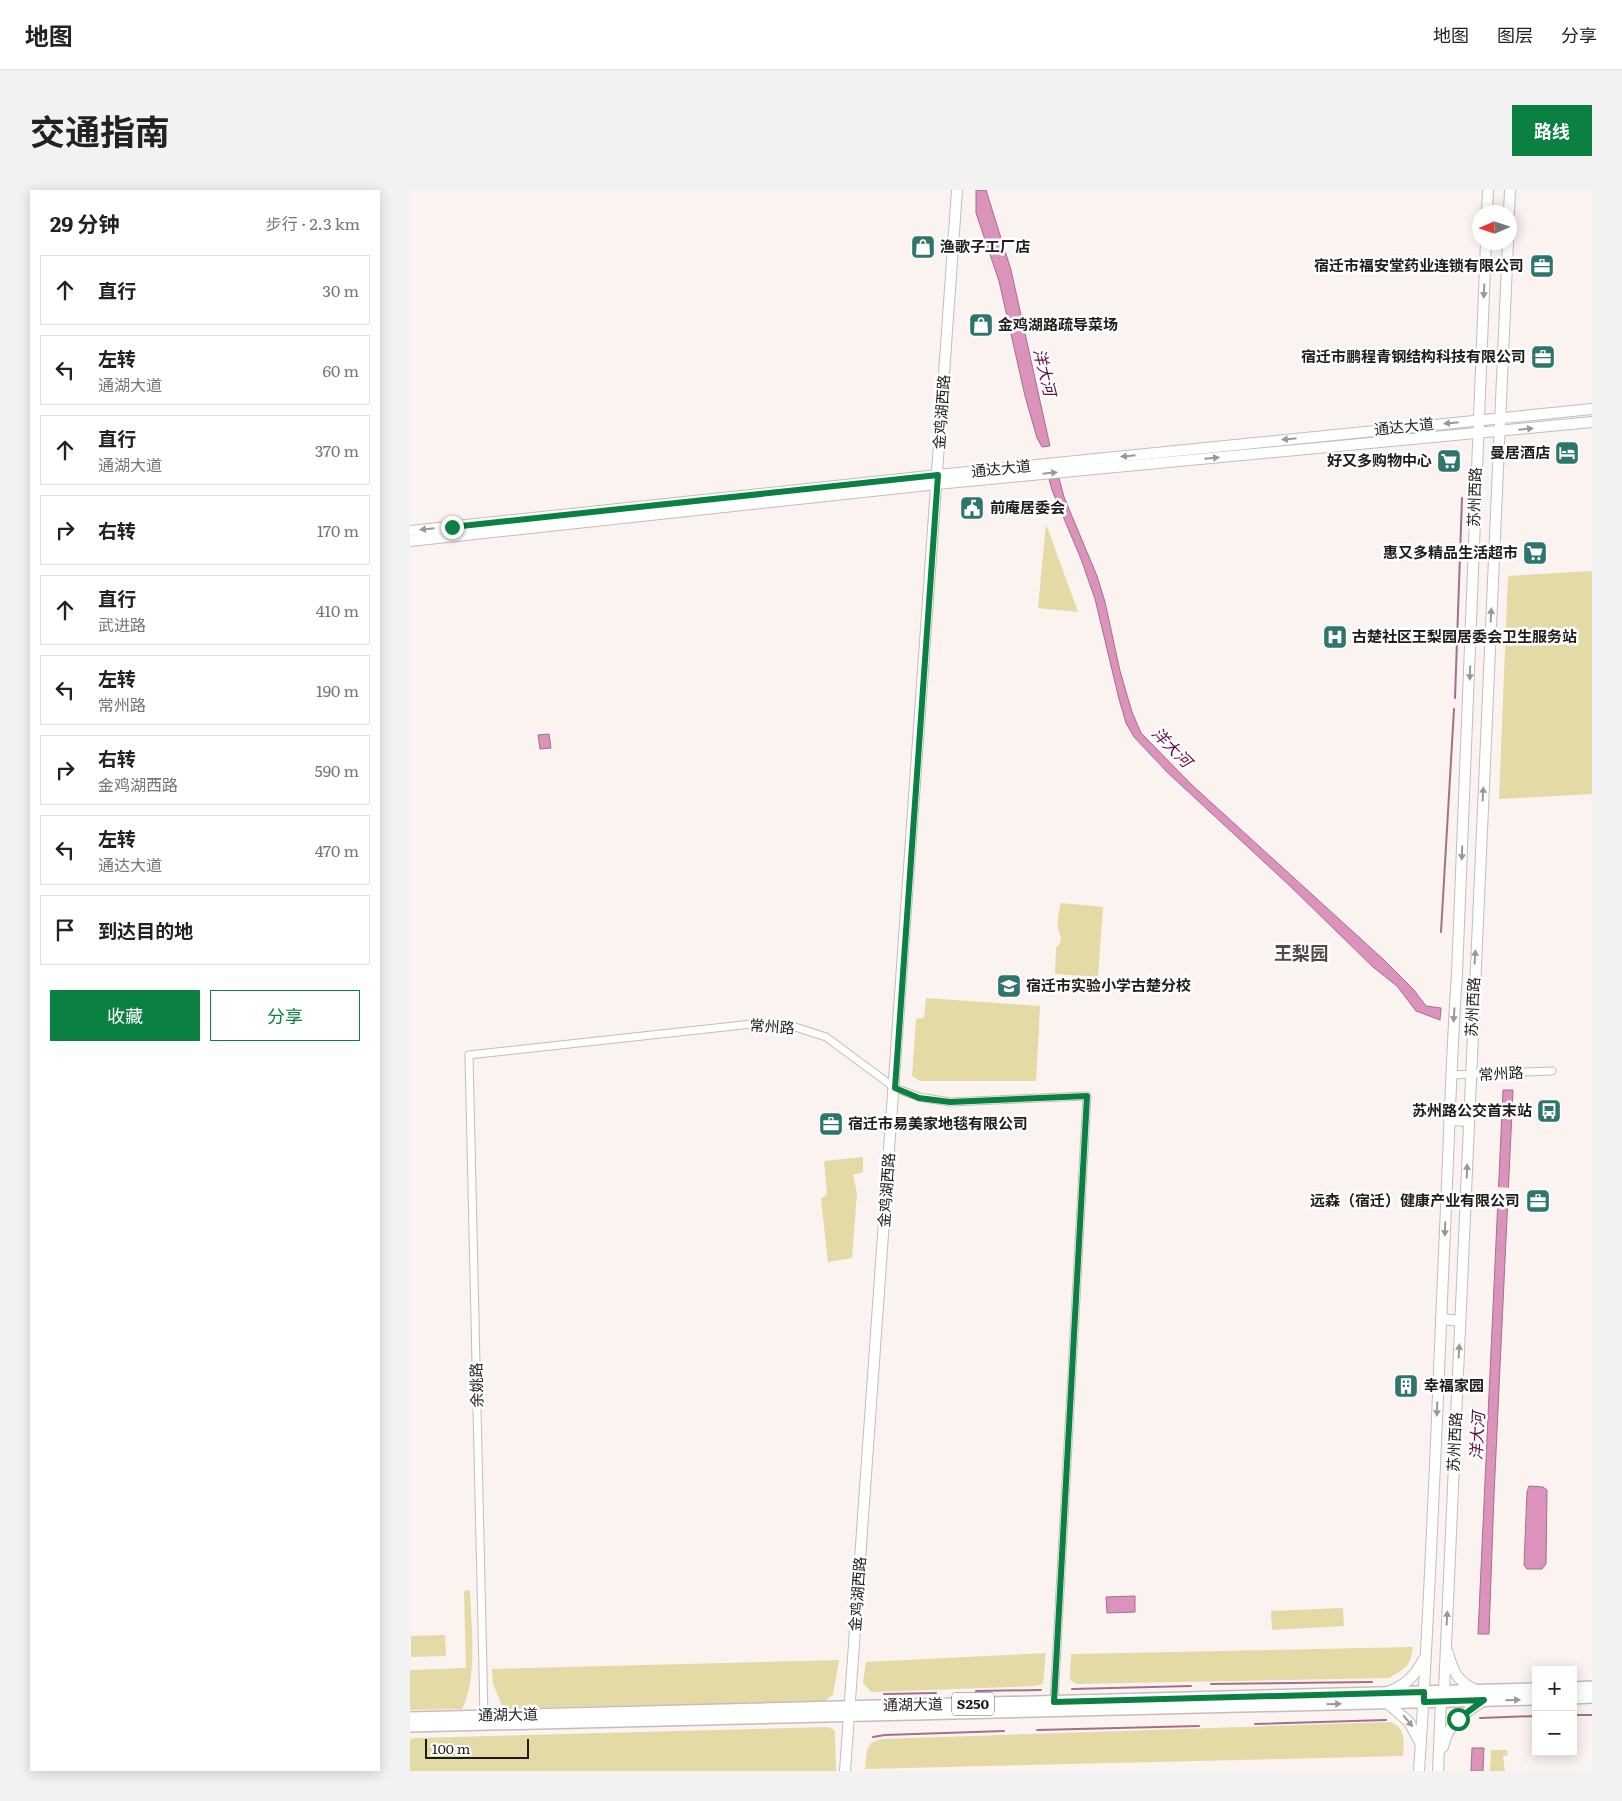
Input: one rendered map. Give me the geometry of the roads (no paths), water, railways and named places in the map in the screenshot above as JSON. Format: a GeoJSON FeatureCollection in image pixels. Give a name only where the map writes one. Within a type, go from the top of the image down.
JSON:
{"type":"FeatureCollection","features":[{"type":"Feature","properties":{"kind":"main road","name":"金鸡湖西路"},"geometry":{"type":"LineString","coordinates":[[845,1771],[895,1088],[957,190]]}},
{"type":"Feature","properties":{"kind":"main road"},"geometry":{"type":"LineString","coordinates":[[1487,205],[1488,190]]}},
{"type":"Feature","properties":{"kind":"main road"},"geometry":{"type":"LineString","coordinates":[[1509,205],[1510,190]]}},
{"type":"Feature","properties":{"kind":"main road","name":"苏州西路"},"geometry":{"type":"LineString","coordinates":[[1419,1771],[1426,1656],[1450,1075],[1468,704],[1486,250]]}},
{"type":"Feature","properties":{"kind":"main road","name":"苏州西路"},"geometry":{"type":"LineString","coordinates":[[1438,1769],[1446,1646],[1508,250]]}},
{"type":"Feature","properties":{"kind":"main road","name":"通达大道"},"geometry":{"type":"LineString","coordinates":[[410,541],[937,480],[1592,409]]}},
{"type":"Feature","properties":{"kind":"main road","name":"通达大道"},"geometry":{"type":"LineString","coordinates":[[410,531],[937,480],[1478,432],[1499,432],[1592,422]]}},
{"type":"Feature","properties":{"kind":"main road"},"geometry":{"type":"LineString","coordinates":[[1453,1036],[1472,1036]]}},
{"type":"Feature","properties":{"kind":"main road"},"geometry":{"type":"LineString","coordinates":[[1449,1120],[1468,1121]]}},
{"type":"Feature","properties":{"kind":"main road"},"geometry":{"type":"LineString","coordinates":[[1441,1320],[1460,1321]]}},
{"type":"Feature","properties":{"kind":"main road"},"geometry":{"type":"LineString","coordinates":[[1446,1646],[1456,1674],[1466,1686],[1476,1690]]}},
{"type":"Feature","properties":{"kind":"main road"},"geometry":{"type":"LineString","coordinates":[[1421,1745],[1410,1722],[1387,1698],[1409,1680],[1426,1656]]}},
{"type":"Feature","properties":{"kind":"main road"},"geometry":{"type":"LineString","coordinates":[[1577,1688],[1592,1687]]}},
{"type":"Feature","properties":{"kind":"main road","name":"通湖大道"},"geometry":{"type":"LineString","coordinates":[[410,1718],[849,1711],[1387,1698],[1442,1696],[1476,1690],[1532,1689]]}},
{"type":"Feature","properties":{"kind":"main road","name":"通湖大道"},"geometry":{"type":"LineString","coordinates":[[1442,1696],[1484,1700],[1532,1699]]}},
{"type":"Feature","properties":{"kind":"main road"},"geometry":{"type":"LineString","coordinates":[[1577,1698],[1592,1697]]}},
{"type":"Feature","properties":{"kind":"main road","name":"通湖大道"},"geometry":{"type":"LineString","coordinates":[[410,1726],[1054,1702],[1387,1698]]}},
{"type":"Feature","properties":{"kind":"main road"},"geometry":{"type":"LineString","coordinates":[[1438,1769],[1445,1737],[1451,1726],[1464,1713],[1484,1700]]}},
{"type":"Feature","properties":{"kind":"street","name":"常州路"},"geometry":{"type":"LineString","coordinates":[[469,1055],[752,1024],[789,1025],[826,1037],[895,1088],[919,1098],[950,1102],[1087,1096],[1054,1702]]}},
{"type":"Feature","properties":{"kind":"street","name":"余姚路"},"geometry":{"type":"LineString","coordinates":[[469,1055],[484,1716]]}},
{"type":"Feature","properties":{"kind":"street","name":"常州路"},"geometry":{"type":"LineString","coordinates":[[1450,1075],[1552,1071]]}},
{"type":"Feature","properties":{"kind":"waterway"},"geometry":{"type":"LineString","coordinates":[[1455,698],[1462,498]]}},
{"type":"Feature","properties":{"kind":"waterway"},"geometry":{"type":"LineString","coordinates":[[1441,932],[1454,709]]}},
{"type":"Feature","properties":{"kind":"waterway"},"geometry":{"type":"LineString","coordinates":[[1211,1684],[1372,1682]]}},
{"type":"Feature","properties":{"kind":"waterway"},"geometry":{"type":"LineString","coordinates":[[1072,1689],[1191,1686]]}},
{"type":"Feature","properties":{"kind":"waterway"},"geometry":{"type":"LineString","coordinates":[[976,1691],[1041,1690]]}},
{"type":"Feature","properties":{"kind":"waterway"},"geometry":{"type":"LineString","coordinates":[[884,1694],[936,1693]]}},
{"type":"Feature","properties":{"kind":"waterway"},"geometry":{"type":"LineString","coordinates":[[1577,1715],[1592,1715]]}},
{"type":"Feature","properties":{"kind":"waterway"},"geometry":{"type":"LineString","coordinates":[[1480,1718],[1532,1716]]}},
{"type":"Feature","properties":{"kind":"waterway"},"geometry":{"type":"LineString","coordinates":[[1255,1724],[1386,1720]]}},
{"type":"Feature","properties":{"kind":"waterway"},"geometry":{"type":"LineString","coordinates":[[1037,1730],[1199,1726]]}},
{"type":"Feature","properties":{"kind":"waterway"},"geometry":{"type":"LineString","coordinates":[[873,1737],[1004,1731]]}},
{"type":"Feature","properties":{"kind":"place","name":"渔歌子工厂店"},"geometry":{"type":"Point","coordinates":[923,247]}},
{"type":"Feature","properties":{"kind":"place","name":"宿迁市福安堂药业连锁有限公司"},"geometry":{"type":"Point","coordinates":[1542,266]}},
{"type":"Feature","properties":{"kind":"place","name":"金鸡湖路疏导菜场"},"geometry":{"type":"Point","coordinates":[981,325]}},
{"type":"Feature","properties":{"kind":"place","name":"宿迁市鹏程青钢结构科技有限公司"},"geometry":{"type":"Point","coordinates":[1543,357]}},
{"type":"Feature","properties":{"kind":"place","name":"曼居酒店"},"geometry":{"type":"Point","coordinates":[1567,453]}},
{"type":"Feature","properties":{"kind":"place","name":"好又多购物中心"},"geometry":{"type":"Point","coordinates":[1449,461]}},
{"type":"Feature","properties":{"kind":"place","name":"前庵居委会"},"geometry":{"type":"Point","coordinates":[972,508]}},
{"type":"Feature","properties":{"kind":"place","name":"惠又多精品生活超市"},"geometry":{"type":"Point","coordinates":[1535,553]}},
{"type":"Feature","properties":{"kind":"place","name":"古楚社区王梨园居委会卫生服务站"},"geometry":{"type":"Point","coordinates":[1335,637]}},
{"type":"Feature","properties":{"kind":"place","name":"宿迁市实验小学古楚分校"},"geometry":{"type":"Point","coordinates":[1009,986]}},
{"type":"Feature","properties":{"kind":"place","name":"苏州路公交首末站"},"geometry":{"type":"Point","coordinates":[1549,1111]}},
{"type":"Feature","properties":{"kind":"place","name":"宿迁市易美家地毯有限公司"},"geometry":{"type":"Point","coordinates":[831,1124]}},
{"type":"Feature","properties":{"kind":"place","name":"远森（宿迁）健康产业有限公司"},"geometry":{"type":"Point","coordinates":[1538,1201]}},
{"type":"Feature","properties":{"kind":"place","name":"幸福家园"},"geometry":{"type":"Point","coordinates":[1406,1386]}},
{"type":"Feature","properties":{"kind":"district","name":"王梨园"},"geometry":{"type":"Point","coordinates":[1301,954]}},
{"type":"Feature","properties":{"kind":"water label","name":"洋大河"},"geometry":{"type":"Point","coordinates":[1045,372]}},
{"type":"Feature","properties":{"kind":"water label","name":"洋大河"},"geometry":{"type":"Point","coordinates":[1172,747]}},
{"type":"Feature","properties":{"kind":"water label","name":"洋大河"},"geometry":{"type":"Point","coordinates":[1477,1436]}}]}
